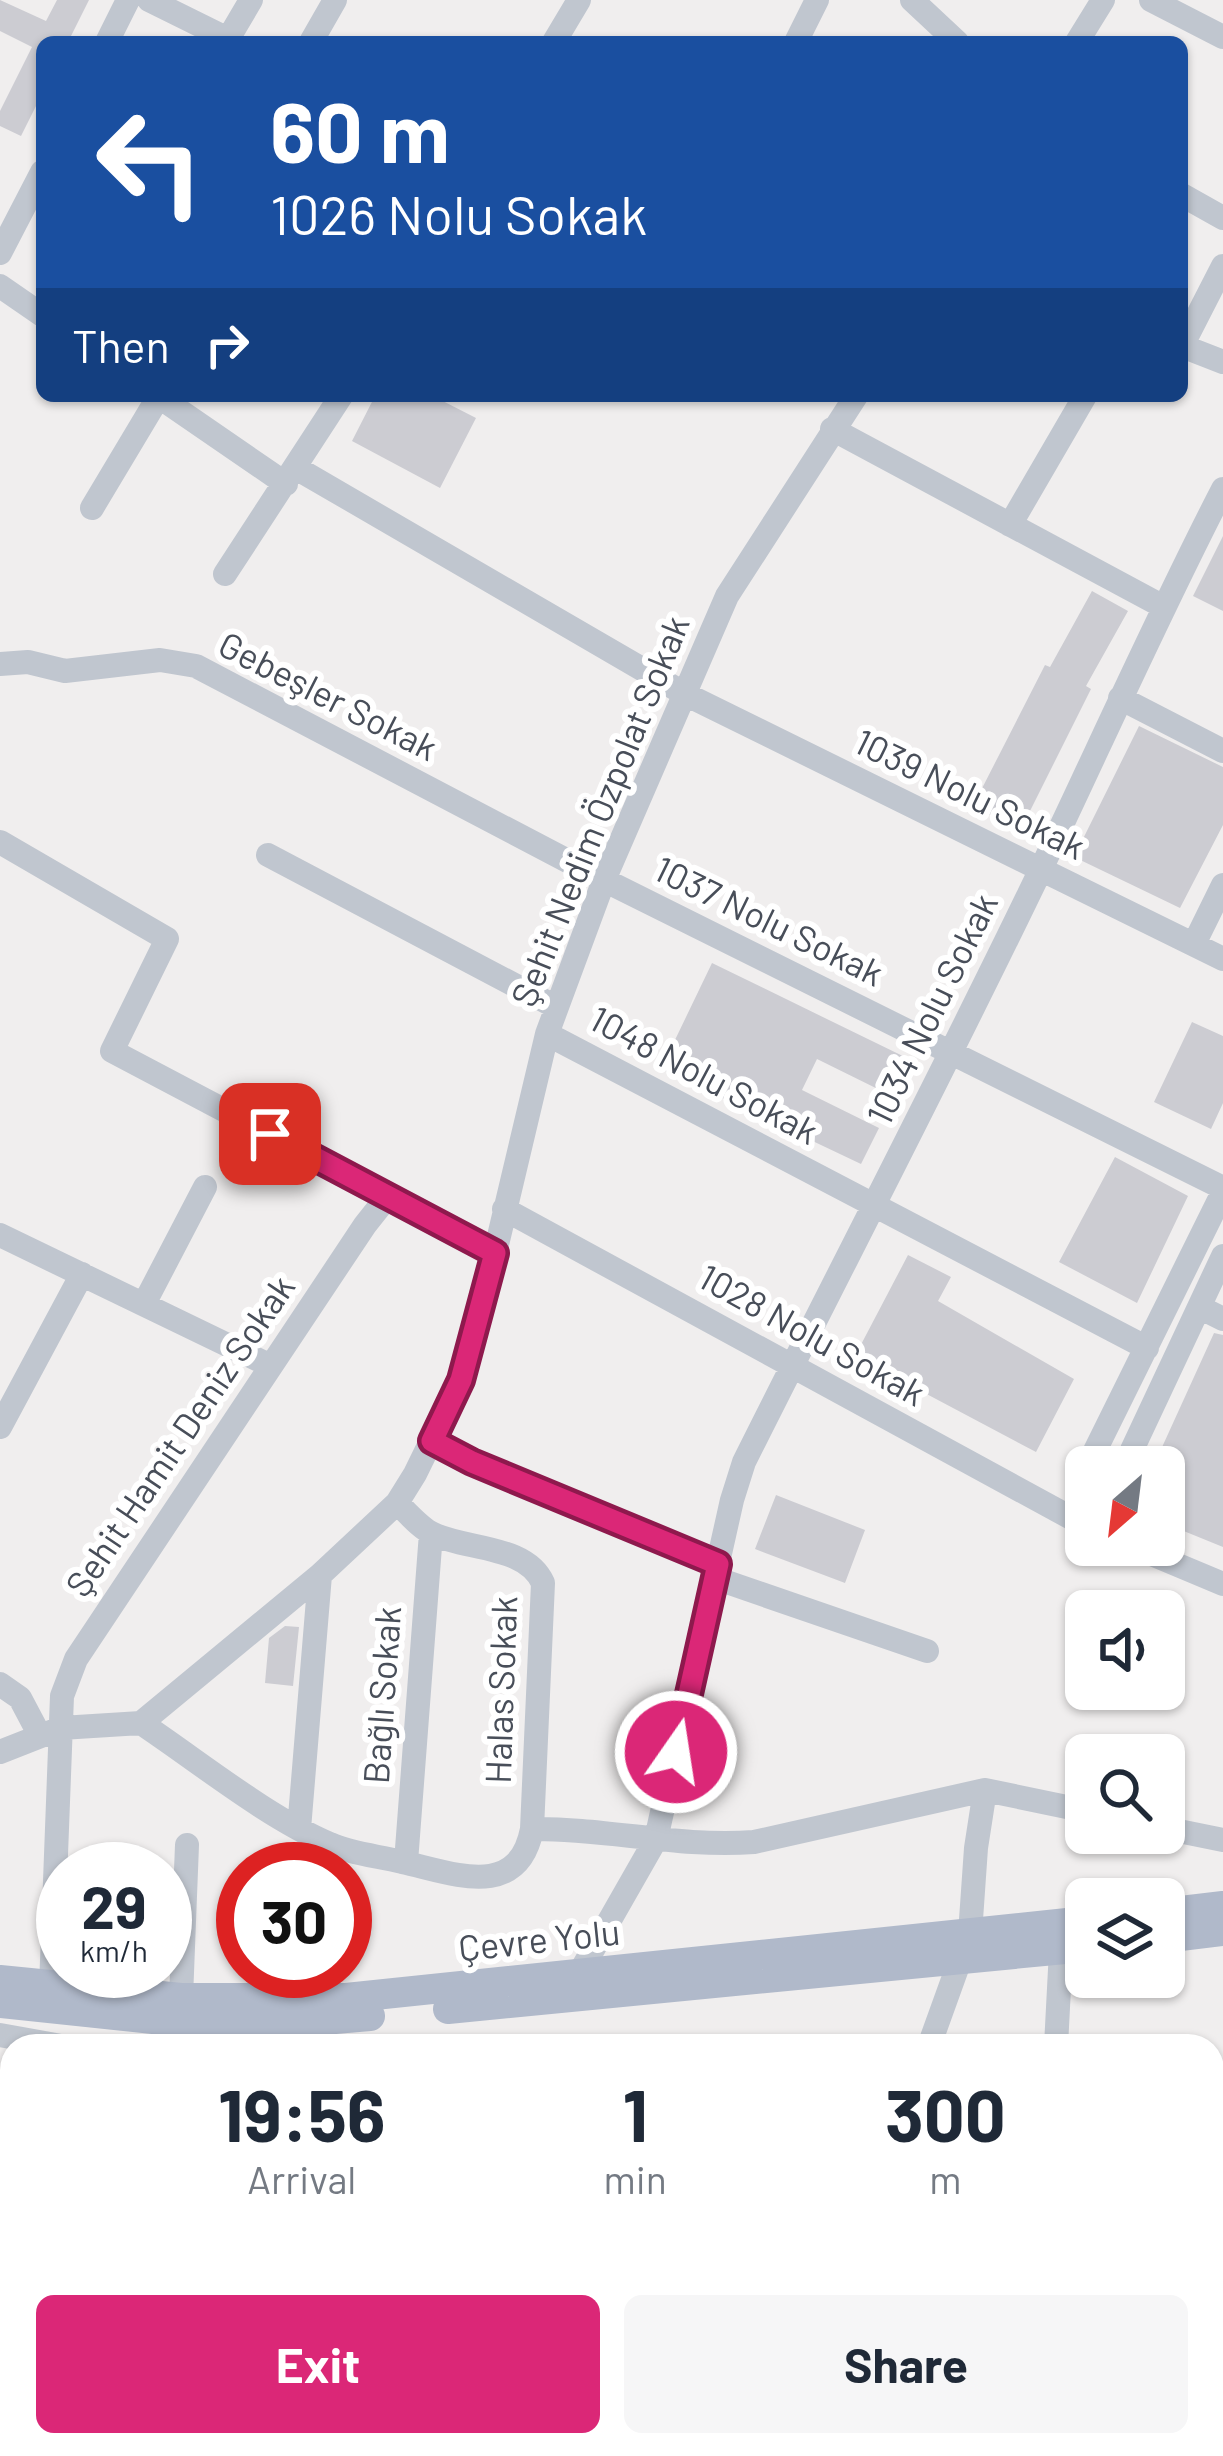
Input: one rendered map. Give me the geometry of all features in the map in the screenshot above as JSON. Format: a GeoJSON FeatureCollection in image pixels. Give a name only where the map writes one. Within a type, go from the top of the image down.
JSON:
{"type":"FeatureCollection","features":[{"type":"Feature","properties":{"kind":"main road"},"geometry":{"type":"LineString","coordinates":[[1185,1911],[1223,1906]]}},
{"type":"Feature","properties":{"kind":"main road","name":"Çevre Yolu"},"geometry":{"type":"LineString","coordinates":[[278,2034],[965,1947],[1065,1926]]}},
{"type":"Feature","properties":{"kind":"main road"},"geometry":{"type":"LineString","coordinates":[[1185,1936],[1223,1931]]}},
{"type":"Feature","properties":{"kind":"main road","name":"Çevre Yolu"},"geometry":{"type":"LineString","coordinates":[[192,1998],[346,1998],[579,1974],[965,1947],[1065,1948]]}},
{"type":"Feature","properties":{"kind":"main road","name":"Çevre Yolu"},"geometry":{"type":"LineString","coordinates":[[0,1980],[36,1985]]}},
{"type":"Feature","properties":{"kind":"main road","name":"Çevre Yolu"},"geometry":{"type":"LineString","coordinates":[[0,2003],[261,2034]]}},
{"type":"Feature","properties":{"kind":"street"},"geometry":{"type":"LineString","coordinates":[[110,36],[128,0]]}},
{"type":"Feature","properties":{"kind":"street"},"geometry":{"type":"LineString","coordinates":[[149,0],[221,36]]}},
{"type":"Feature","properties":{"kind":"street"},"geometry":{"type":"LineString","coordinates":[[233,36],[251,0]]}},
{"type":"Feature","properties":{"kind":"street"},"geometry":{"type":"LineString","coordinates":[[314,36],[335,0]]}},
{"type":"Feature","properties":{"kind":"street"},"geometry":{"type":"LineString","coordinates":[[558,36],[579,0]]}},
{"type":"Feature","properties":{"kind":"street"},"geometry":{"type":"LineString","coordinates":[[799,36],[817,0]]}},
{"type":"Feature","properties":{"kind":"street"},"geometry":{"type":"LineString","coordinates":[[912,0],[951,36]]}},
{"type":"Feature","properties":{"kind":"street"},"geometry":{"type":"LineString","coordinates":[[1081,36],[1103,0]]}},
{"type":"Feature","properties":{"kind":"street"},"geometry":{"type":"LineString","coordinates":[[1151,0],[1223,37]]}},
{"type":"Feature","properties":{"kind":"street"},"geometry":{"type":"LineString","coordinates":[[0,253],[36,184]]}},
{"type":"Feature","properties":{"kind":"street"},"geometry":{"type":"LineString","coordinates":[[1188,199],[1223,218]]}},
{"type":"Feature","properties":{"kind":"street"},"geometry":{"type":"LineString","coordinates":[[1188,334],[1223,266]]}},
{"type":"Feature","properties":{"kind":"street"},"geometry":{"type":"LineString","coordinates":[[0,286],[36,312]]}},
{"type":"Feature","properties":{"kind":"street"},"geometry":{"type":"LineString","coordinates":[[1188,348],[1223,362]]}},
{"type":"Feature","properties":{"kind":"street"},"geometry":{"type":"LineString","coordinates":[[92,508],[155,402]]}},
{"type":"Feature","properties":{"kind":"street","name":"1039 Nolu Sokak"},"geometry":{"type":"LineString","coordinates":[[169,402],[291,476],[685,694],[1223,959]]}},
{"type":"Feature","properties":{"kind":"street"},"geometry":{"type":"LineString","coordinates":[[225,574],[337,402]]}},
{"type":"Feature","properties":{"kind":"street","name":"Şehit Nedim Özpolat Sokak"},"geometry":{"type":"LineString","coordinates":[[141,1723],[320,1575],[397,1503],[432,1441],[461,1380],[556,1006],[604,880],[728,596],[852,402]]}},
{"type":"Feature","properties":{"kind":"street"},"geometry":{"type":"LineString","coordinates":[[1010,524],[1081,402]]}},
{"type":"Feature","properties":{"kind":"street"},"geometry":{"type":"LineString","coordinates":[[832,430],[1162,606]]}},
{"type":"Feature","properties":{"kind":"street","name":"1034 Nolu Sokak"},"geometry":{"type":"LineString","coordinates":[[579,1974],[656,1839],[744,1462],[1041,869],[1162,606],[1223,489]]}},
{"type":"Feature","properties":{"kind":"street","name":"Gebeşler Sokak"},"geometry":{"type":"LineString","coordinates":[[0,664],[28,662],[65,671],[160,660],[196,666],[604,880]]}},
{"type":"Feature","properties":{"kind":"street"},"geometry":{"type":"LineString","coordinates":[[1120,698],[1223,751]]}},
{"type":"Feature","properties":{"kind":"street"},"geometry":{"type":"LineString","coordinates":[[0,842],[167,939],[112,1051],[495,1253]]}},
{"type":"Feature","properties":{"kind":"street","name":"1048 Nolu Sokak"},"geometry":{"type":"LineString","coordinates":[[268,855],[556,1006]]}},
{"type":"Feature","properties":{"kind":"street","name":"1037 Nolu Sokak"},"geometry":{"type":"LineString","coordinates":[[604,880],[1222,1184]]}},
{"type":"Feature","properties":{"kind":"street"},"geometry":{"type":"LineString","coordinates":[[1194,944],[1223,885]]}},
{"type":"Feature","properties":{"kind":"street","name":"1048 Nolu Sokak"},"geometry":{"type":"LineString","coordinates":[[548,1034],[1147,1348]]}},
{"type":"Feature","properties":{"kind":"street"},"geometry":{"type":"LineString","coordinates":[[1099,1446],[1222,1184]]}},
{"type":"Feature","properties":{"kind":"street"},"geometry":{"type":"LineString","coordinates":[[144,1304],[205,1187]]}},
{"type":"Feature","properties":{"kind":"street","name":"Şehit Hamit Deniz Sokak"},"geometry":{"type":"LineString","coordinates":[[50,1842],[50,1731],[76,1659],[388,1196]]}},
{"type":"Feature","properties":{"kind":"street","name":"1028 Nolu Sokak"},"geometry":{"type":"LineString","coordinates":[[504,1209],[1065,1515]]}},
{"type":"Feature","properties":{"kind":"street"},"geometry":{"type":"LineString","coordinates":[[0,1235],[271,1366]]}},
{"type":"Feature","properties":{"kind":"street"},"geometry":{"type":"LineString","coordinates":[[1134,1446],[1223,1256]]}},
{"type":"Feature","properties":{"kind":"street"},"geometry":{"type":"LineString","coordinates":[[0,1427],[82,1274]]}},
{"type":"Feature","properties":{"kind":"street"},"geometry":{"type":"LineString","coordinates":[[1199,1307],[1223,1319]]}},
{"type":"Feature","properties":{"kind":"street"},"geometry":{"type":"LineString","coordinates":[[432,1441],[717,1571],[927,1651]]}},
{"type":"Feature","properties":{"kind":"street","name":"Halas Sokak"},"geometry":{"type":"LineString","coordinates":[[397,1503],[430,1533],[520,1559],[537,1570],[543,1583],[532,1829]]}},
{"type":"Feature","properties":{"kind":"street","name":"Bağlı Sokak"},"geometry":{"type":"LineString","coordinates":[[406,1862],[430,1533]]}},
{"type":"Feature","properties":{"kind":"street"},"geometry":{"type":"LineString","coordinates":[[1180,1566],[1223,1584]]}},
{"type":"Feature","properties":{"kind":"street"},"geometry":{"type":"LineString","coordinates":[[299,1829],[320,1575]]}},
{"type":"Feature","properties":{"kind":"street"},"geometry":{"type":"LineString","coordinates":[[0,1684],[50,1731]]}},
{"type":"Feature","properties":{"kind":"street"},"geometry":{"type":"LineString","coordinates":[[0,1752],[50,1731],[141,1723],[299,1829],[333,1846],[480,1879],[517,1866],[528,1850],[532,1829],[584,1828],[724,1845],[985,1790],[1065,1807]]}},
{"type":"Feature","properties":{"kind":"street"},"geometry":{"type":"LineString","coordinates":[[933,2034],[965,1947],[985,1790]]}},
{"type":"Feature","properties":{"kind":"street"},"geometry":{"type":"LineString","coordinates":[[1185,1832],[1223,1840]]}},
{"type":"Feature","properties":{"kind":"street"},"geometry":{"type":"LineString","coordinates":[[1058,2034],[1065,1997]]}},
{"type":"Feature","properties":{"kind":"building"},"geometry":{"type":"Polygon","coordinates":[[[0,0],[46,21],[57,0],[89,0],[71,36],[36,36],[36,106],[21,136],[0,126],[0,111],[32,47],[0,31],[0,0]]]}},
{"type":"Feature","properties":{"kind":"building"},"geometry":{"type":"Polygon","coordinates":[[[372,402],[445,402],[476,418],[440,488],[352,441],[372,402]]]}},
{"type":"Feature","properties":{"kind":"building"},"geometry":{"type":"Polygon","coordinates":[[[1223,536],[1223,611],[1193,596],[1223,536]]]}},
{"type":"Feature","properties":{"kind":"building"},"geometry":{"type":"Polygon","coordinates":[[[1092,591],[1128,611],[1086,686],[1091,689],[1020,831],[973,806],[1045,665],[1050,667],[1092,591]]]}},
{"type":"Feature","properties":{"kind":"building"},"geometry":{"type":"Polygon","coordinates":[[[1139,726],[1223,767],[1223,825],[1180,908],[1074,857],[1139,726]]]}},
{"type":"Feature","properties":{"kind":"building"},"geometry":{"type":"Polygon","coordinates":[[[712,963],[911,1060],[894,1097],[817,1059],[802,1090],[879,1128],[861,1164],[661,1069],[712,963]]]}},
{"type":"Feature","properties":{"kind":"building"},"geometry":{"type":"Polygon","coordinates":[[[1192,1022],[1223,1036],[1223,1103],[1211,1129],[1154,1102],[1192,1022]]]}},
{"type":"Feature","properties":{"kind":"building"},"geometry":{"type":"Polygon","coordinates":[[[1115,1157],[1188,1196],[1137,1303],[1059,1262],[1115,1157]]]}},
{"type":"Feature","properties":{"kind":"building"},"geometry":{"type":"Polygon","coordinates":[[[908,1255],[951,1277],[938,1301],[1074,1379],[1036,1452],[855,1356],[908,1255]]]}},
{"type":"Feature","properties":{"kind":"building"},"geometry":{"type":"Polygon","coordinates":[[[1214,1333],[1223,1335],[1223,1547],[1185,1532],[1185,1446],[1163,1446],[1214,1333]]]}},
{"type":"Feature","properties":{"kind":"building"},"geometry":{"type":"Polygon","coordinates":[[[776,1495],[865,1530],[845,1583],[755,1549],[776,1495]]]}},
{"type":"Feature","properties":{"kind":"building"},"geometry":{"type":"Polygon","coordinates":[[[285,1626],[299,1627],[293,1686],[265,1683],[269,1638],[285,1626]]]}},
{"type":"Feature","properties":{"kind":"route"},"geometry":{"type":"LineString","coordinates":[[270,1134],[495,1253],[461,1380],[432,1441],[718,1564],[676,1752]]}}]}
